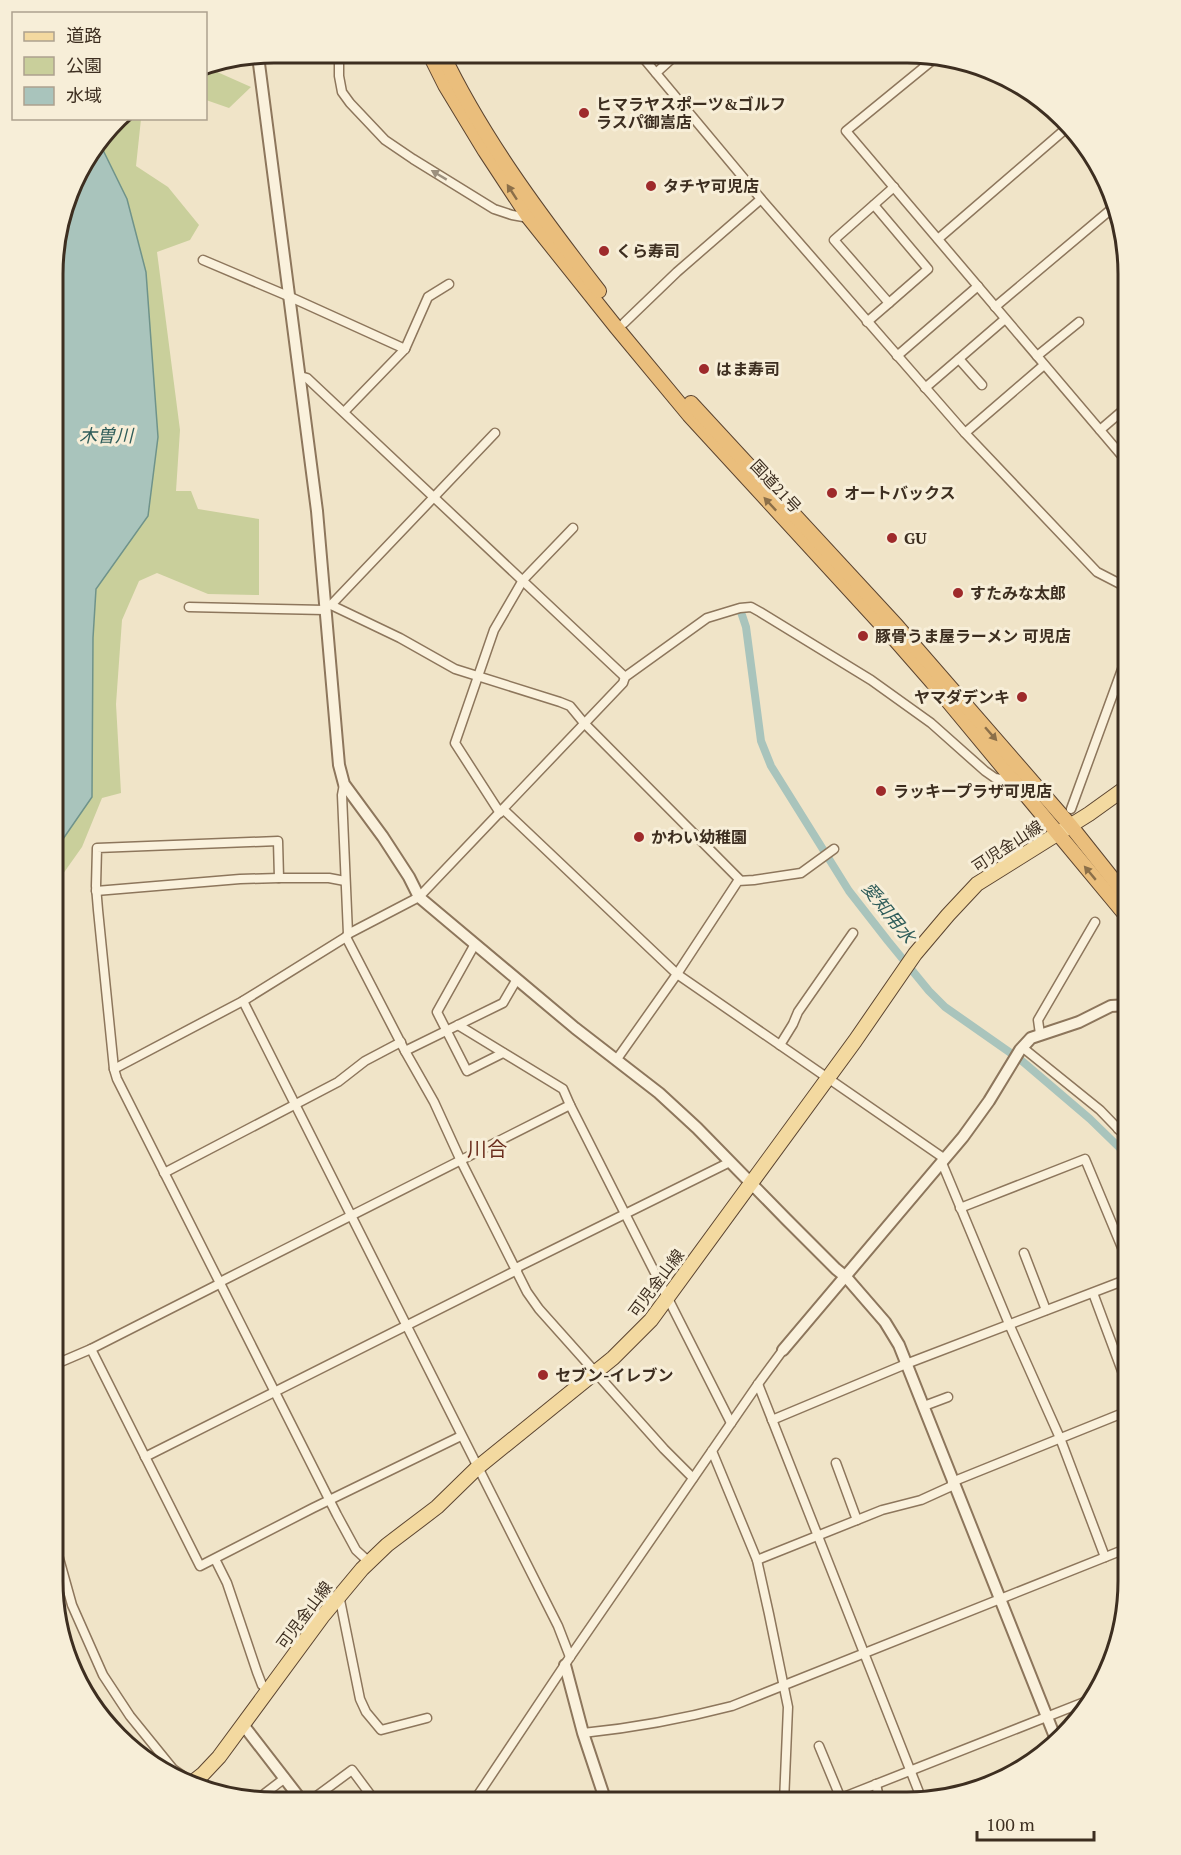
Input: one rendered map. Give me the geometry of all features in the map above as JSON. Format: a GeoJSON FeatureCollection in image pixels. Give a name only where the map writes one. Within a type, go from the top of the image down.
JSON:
{"type":"FeatureCollection","features":[{"type":"Feature","properties":{"kind":"highway","name":"国道21号"},"geometry":{"type":"LineString","coordinates":[[434,63],[456,104],[528,218],[689,415],[890,634],[1118,906]]}},
{"type":"Feature","properties":{"kind":"highway","name":"国道21号"},"geometry":{"type":"LineString","coordinates":[[446,63],[454,80],[494,145],[545,220],[624,323],[696,409],[897,626],[1070,825],[1118,885]]}},
{"type":"Feature","properties":{"kind":"main road","name":"可児金山線"},"geometry":{"type":"LineString","coordinates":[[197,1778],[244,1726],[339,1594],[369,1562],[387,1545],[437,1507],[477,1468],[633,1340],[668,1298],[915,954],[948,915],[977,884],[1118,793]]}},
{"type":"Feature","properties":{"kind":"street"},"geometry":{"type":"LineString","coordinates":[[259,63],[317,511],[339,765],[344,784],[383,837],[419,897],[575,1028],[659,1093],[846,1277],[893,1332],[1053,1733]]}},
{"type":"Feature","properties":{"kind":"street"},"geometry":{"type":"LineString","coordinates":[[339,63],[342,92],[385,140],[494,209],[528,218]]}},
{"type":"Feature","properties":{"kind":"street"},"geometry":{"type":"LineString","coordinates":[[648,63],[761,199],[965,433],[1097,572],[1118,583]]}},
{"type":"Feature","properties":{"kind":"street"},"geometry":{"type":"LineString","coordinates":[[656,73],[667,63]]}},
{"type":"Feature","properties":{"kind":"street"},"geometry":{"type":"LineString","coordinates":[[928,64],[846,130],[1118,451]]}},
{"type":"Feature","properties":{"kind":"street"},"geometry":{"type":"LineString","coordinates":[[938,239],[1063,132]]}},
{"type":"Feature","properties":{"kind":"street"},"geometry":{"type":"LineString","coordinates":[[889,303],[834,240],[894,187]]}},
{"type":"Feature","properties":{"kind":"street"},"geometry":{"type":"LineString","coordinates":[[624,323],[677,272],[761,199]]}},
{"type":"Feature","properties":{"kind":"street"},"geometry":{"type":"LineString","coordinates":[[867,322],[928,269],[874,205]]}},
{"type":"Feature","properties":{"kind":"street"},"geometry":{"type":"LineString","coordinates":[[995,307],[1109,211]]}},
{"type":"Feature","properties":{"kind":"street"},"geometry":{"type":"LineString","coordinates":[[203,260],[405,349]]}},
{"type":"Feature","properties":{"kind":"street"},"geometry":{"type":"LineString","coordinates":[[344,412],[405,349],[427,300],[449,284]]}},
{"type":"Feature","properties":{"kind":"street"},"geometry":{"type":"LineString","coordinates":[[897,356],[978,286]]}},
{"type":"Feature","properties":{"kind":"street"},"geometry":{"type":"LineString","coordinates":[[925,388],[1005,319]]}},
{"type":"Feature","properties":{"kind":"street"},"geometry":{"type":"LineString","coordinates":[[1037,356],[1079,322]]}},
{"type":"Feature","properties":{"kind":"street"},"geometry":{"type":"LineString","coordinates":[[959,359],[982,385]]}},
{"type":"Feature","properties":{"kind":"street"},"geometry":{"type":"LineString","coordinates":[[965,433],[1044,364]]}},
{"type":"Feature","properties":{"kind":"street"},"geometry":{"type":"LineString","coordinates":[[300,376],[308,378],[625,677]]}},
{"type":"Feature","properties":{"kind":"street"},"geometry":{"type":"LineString","coordinates":[[1100,430],[1118,415]]}},
{"type":"Feature","properties":{"kind":"street"},"geometry":{"type":"LineString","coordinates":[[327,607],[495,433]]}},
{"type":"Feature","properties":{"kind":"street"},"geometry":{"type":"LineString","coordinates":[[573,528],[523,580],[494,630],[455,743],[502,811],[677,974],[944,1161],[960,1208],[1060,1438],[1105,1557]]}},
{"type":"Feature","properties":{"kind":"street"},"geometry":{"type":"LineString","coordinates":[[189,607],[327,607],[400,638],[455,669],[570,706],[584,723],[739,879],[738,881]]}},
{"type":"Feature","properties":{"kind":"street"},"geometry":{"type":"LineString","coordinates":[[114,1069],[243,1001],[347,936],[419,897],[623,683],[625,677],[707,618],[740,608],[750,608],[760,612],[871,680],[931,723],[995,778],[1014,781]]}},
{"type":"Feature","properties":{"kind":"street"},"geometry":{"type":"LineString","coordinates":[[1071,809],[1118,680]]}},
{"type":"Feature","properties":{"kind":"street"},"geometry":{"type":"LineString","coordinates":[[344,784],[342,795],[347,936],[405,1051],[434,1102],[527,1292],[538,1309],[693,1478]]}},
{"type":"Feature","properties":{"kind":"street"},"geometry":{"type":"LineString","coordinates":[[279,878],[278,841],[97,848],[96,891],[114,1069],[330,1501],[356,1550],[369,1562]]}},
{"type":"Feature","properties":{"kind":"street"},"geometry":{"type":"LineString","coordinates":[[738,881],[801,873],[834,849]]}},
{"type":"Feature","properties":{"kind":"street"},"geometry":{"type":"LineString","coordinates":[[96,891],[279,878],[329,878],[345,881]]}},
{"type":"Feature","properties":{"kind":"street"},"geometry":{"type":"LineString","coordinates":[[617,1059],[677,974],[738,881]]}},
{"type":"Feature","properties":{"kind":"street"},"geometry":{"type":"LineString","coordinates":[[1040,1034],[1038,1020],[1095,922]]}},
{"type":"Feature","properties":{"kind":"street"},"geometry":{"type":"LineString","coordinates":[[780,1045],[798,1012],[853,933]]}},
{"type":"Feature","properties":{"kind":"street"},"geometry":{"type":"LineString","coordinates":[[475,944],[437,1012],[467,1071],[503,1053]]}},
{"type":"Feature","properties":{"kind":"street"},"geometry":{"type":"LineString","coordinates":[[405,1051],[503,1003],[517,979]]}},
{"type":"Feature","properties":{"kind":"street"},"geometry":{"type":"LineString","coordinates":[[243,1001],[558,1626],[583,1733],[603,1792]]}},
{"type":"Feature","properties":{"kind":"street"},"geometry":{"type":"LineString","coordinates":[[480,1792],[758,1384],[783,1350],[944,1161],[989,1101],[1021,1049],[1031,1038],[1079,1022],[1111,1006],[1118,1006]]}},
{"type":"Feature","properties":{"kind":"street"},"geometry":{"type":"LineString","coordinates":[[458,1025],[563,1089],[731,1423]]}},
{"type":"Feature","properties":{"kind":"street"},"geometry":{"type":"LineString","coordinates":[[164,1173],[338,1082],[365,1061],[401,1042]]}},
{"type":"Feature","properties":{"kind":"street"},"geometry":{"type":"LineString","coordinates":[[1021,1049],[1100,1110],[1118,1128]]}},
{"type":"Feature","properties":{"kind":"street"},"geometry":{"type":"LineString","coordinates":[[63,1361],[91,1349],[570,1105]]}},
{"type":"Feature","properties":{"kind":"street"},"geometry":{"type":"LineString","coordinates":[[960,1208],[1085,1159],[1118,1238]]}},
{"type":"Feature","properties":{"kind":"street"},"geometry":{"type":"LineString","coordinates":[[146,1457],[730,1162]]}},
{"type":"Feature","properties":{"kind":"street"},"geometry":{"type":"LineString","coordinates":[[1024,1253],[1046,1310]]}},
{"type":"Feature","properties":{"kind":"street"},"geometry":{"type":"LineString","coordinates":[[772,1420],[906,1364],[1118,1283]]}},
{"type":"Feature","properties":{"kind":"street"},"geometry":{"type":"LineString","coordinates":[[1093,1293],[1118,1360]]}},
{"type":"Feature","properties":{"kind":"street"},"geometry":{"type":"LineString","coordinates":[[91,1349],[200,1566],[462,1436]]}},
{"type":"Feature","properties":{"kind":"street"},"geometry":{"type":"LineString","coordinates":[[758,1384],[919,1792]]}},
{"type":"Feature","properties":{"kind":"street"},"geometry":{"type":"LineString","coordinates":[[924,1406],[948,1397]]}},
{"type":"Feature","properties":{"kind":"street"},"geometry":{"type":"LineString","coordinates":[[757,1560],[882,1510],[921,1500],[953,1483],[1118,1415]]}},
{"type":"Feature","properties":{"kind":"street"},"geometry":{"type":"LineString","coordinates":[[712,1451],[757,1560],[788,1707],[784,1792]]}},
{"type":"Feature","properties":{"kind":"street"},"geometry":{"type":"LineString","coordinates":[[836,1463],[857,1520]]}},
{"type":"Feature","properties":{"kind":"street"},"geometry":{"type":"LineString","coordinates":[[583,1733],[634,1728],[732,1706],[1118,1552]]}},
{"type":"Feature","properties":{"kind":"street"},"geometry":{"type":"LineString","coordinates":[[215,1559],[226,1583],[256,1672],[262,1685],[269,1690]]}},
{"type":"Feature","properties":{"kind":"street"},"geometry":{"type":"LineString","coordinates":[[63,1574],[72,1605],[104,1676],[130,1716],[170,1765]]}},
{"type":"Feature","properties":{"kind":"street"},"geometry":{"type":"LineString","coordinates":[[339,1594],[360,1699],[366,1712],[381,1730],[427,1718]]}},
{"type":"Feature","properties":{"kind":"street"},"geometry":{"type":"LineString","coordinates":[[857,1792],[1077,1705]]}},
{"type":"Feature","properties":{"kind":"street"},"geometry":{"type":"LineString","coordinates":[[244,1726],[295,1792]]}},
{"type":"Feature","properties":{"kind":"street"},"geometry":{"type":"LineString","coordinates":[[819,1746],[838,1792]]}},
{"type":"Feature","properties":{"kind":"street"},"geometry":{"type":"LineString","coordinates":[[322,1792],[352,1770],[368,1792]]}},
{"type":"Feature","properties":{"kind":"street"},"geometry":{"type":"LineString","coordinates":[[267,1792],[285,1778]]}},
{"type":"Feature","properties":{"kind":"street"},"geometry":{"type":"LineString","coordinates":[[876,1784],[878,1792]]}},
{"type":"Feature","properties":{"kind":"green space"},"geometry":{"type":"Polygon","coordinates":[[[215,71],[251,87],[229,108],[207,100],[207,74],[215,71]]]}},
{"type":"Feature","properties":{"kind":"green space"},"geometry":{"type":"Polygon","coordinates":[[[130,120],[141,120],[136,166],[168,187],[199,225],[190,240],[157,252],[180,430],[176,491],[191,491],[198,509],[259,519],[259,595],[208,594],[157,573],[139,581],[122,620],[116,704],[121,793],[102,798],[82,847],[63,874],[63,839],[92,797],[93,638],[96,589],[148,516],[127,199],[103,151],[130,120]]]}},
{"type":"Feature","properties":{"kind":"water","name":"木曽川"},"geometry":{"type":"Polygon","coordinates":[[[103,151],[127,199],[146,272],[158,437],[148,516],[96,589],[93,638],[92,797],[63,839],[63,260],[74,206],[91,168],[103,151]]]}},
{"type":"Feature","properties":{"kind":"waterway","name":"愛知用水"},"geometry":{"type":"LineString","coordinates":[[741,612],[746,627],[761,741],[771,766],[849,891],[929,991],[945,1007],[1022,1061],[1118,1146]]}},
{"type":"Feature","properties":{"kind":"place","name":"ヒマラヤスポーツ&ゴルフ ラスパ御嵩店"},"geometry":{"type":"Point","coordinates":[584,113]}},
{"type":"Feature","properties":{"kind":"place","name":"タチヤ可児店"},"geometry":{"type":"Point","coordinates":[651,186]}},
{"type":"Feature","properties":{"kind":"place","name":"くら寿司"},"geometry":{"type":"Point","coordinates":[604,251]}},
{"type":"Feature","properties":{"kind":"place","name":"はま寿司"},"geometry":{"type":"Point","coordinates":[704,369]}},
{"type":"Feature","properties":{"kind":"place","name":"オートバックス"},"geometry":{"type":"Point","coordinates":[832,493]}},
{"type":"Feature","properties":{"kind":"place","name":"GU"},"geometry":{"type":"Point","coordinates":[892,538]}},
{"type":"Feature","properties":{"kind":"place","name":"すたみな太郎"},"geometry":{"type":"Point","coordinates":[958,593]}},
{"type":"Feature","properties":{"kind":"place","name":"豚骨うま屋ラーメン 可児店"},"geometry":{"type":"Point","coordinates":[863,636]}},
{"type":"Feature","properties":{"kind":"place","name":"ヤマダデンキ"},"geometry":{"type":"Point","coordinates":[1022,697]}},
{"type":"Feature","properties":{"kind":"place","name":"ラッキープラザ可児店"},"geometry":{"type":"Point","coordinates":[881,791]}},
{"type":"Feature","properties":{"kind":"place","name":"かわい幼稚園"},"geometry":{"type":"Point","coordinates":[639,837]}},
{"type":"Feature","properties":{"kind":"place","name":"セブン-イレブン"},"geometry":{"type":"Point","coordinates":[543,1375]}},
{"type":"Feature","properties":{"kind":"district","name":"川合"},"geometry":{"type":"Point","coordinates":[487,1148]}}]}
